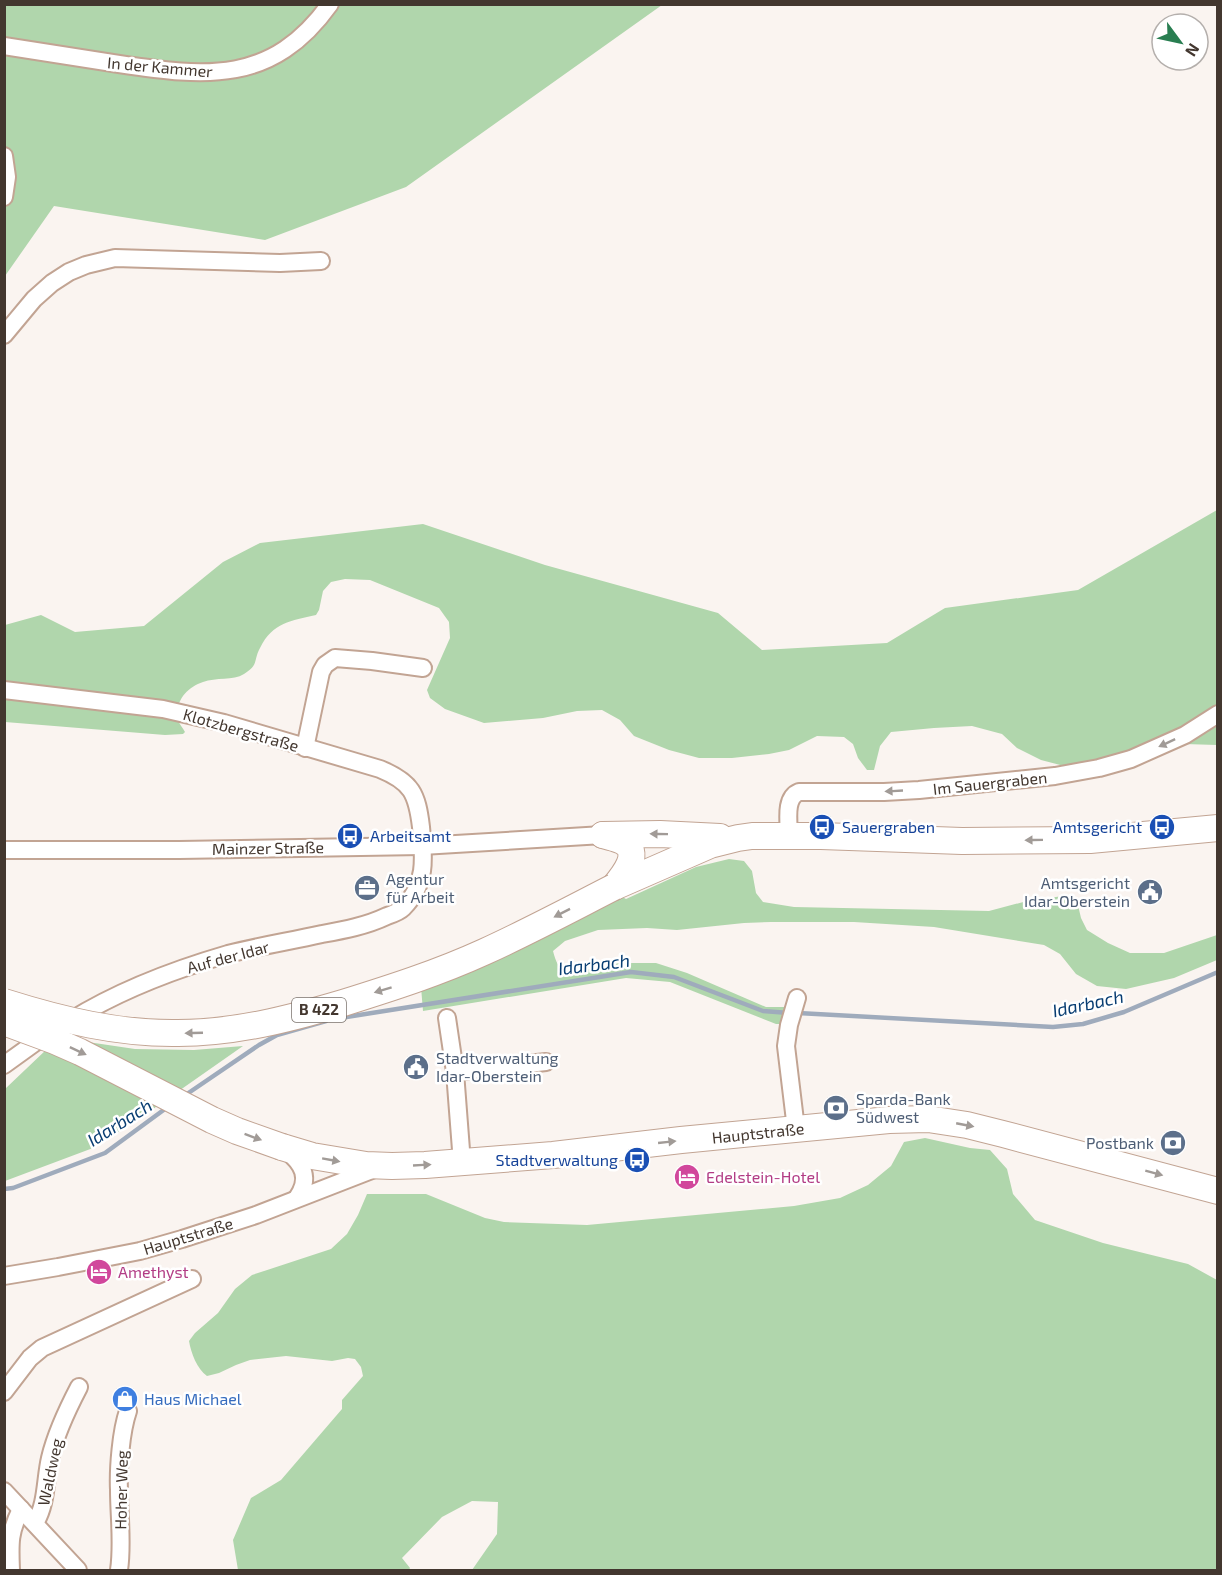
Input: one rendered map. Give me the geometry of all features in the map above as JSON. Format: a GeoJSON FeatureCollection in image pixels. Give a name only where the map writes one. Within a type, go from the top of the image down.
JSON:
{"type":"FeatureCollection","features":[{"type":"Feature","properties":{"kind":"main road","name":"B 422"},"geometry":{"type":"LineString","coordinates":[[4,1002],[73,1021],[127,1030],[202,1033],[256,1025],[313,1012],[429,974],[485,952],[615,887],[710,845],[738,838],[789,836],[962,841],[1090,840],[1218,828]]}},
{"type":"Feature","properties":{"kind":"main road"},"geometry":{"type":"LineString","coordinates":[[603,835],[660,834],[738,838]]}},
{"type":"Feature","properties":{"kind":"main road"},"geometry":{"type":"LineString","coordinates":[[603,835],[625,842],[631,852],[628,869],[615,887]]}},
{"type":"Feature","properties":{"kind":"main road"},"geometry":{"type":"LineString","coordinates":[[4,1022],[80,1052],[237,1131],[329,1160],[381,1166]]}},
{"type":"Feature","properties":{"kind":"main road","name":"Hauptstraße"},"geometry":{"type":"LineString","coordinates":[[381,1166],[462,1163],[553,1155],[906,1119],[944,1121],[1003,1134],[1218,1191]]}},
{"type":"Feature","properties":{"kind":"street","name":"In der Kammer"},"geometry":{"type":"LineString","coordinates":[[4,46],[141,67],[203,74],[219,73],[250,66],[279,53],[306,33],[330,4]]}},
{"type":"Feature","properties":{"kind":"street"},"geometry":{"type":"LineString","coordinates":[[4,156],[7,177],[4,198]]}},
{"type":"Feature","properties":{"kind":"street"},"geometry":{"type":"LineString","coordinates":[[4,335],[34,299],[52,283],[86,265],[115,258],[280,263],[321,261]]}},
{"type":"Feature","properties":{"kind":"street"},"geometry":{"type":"LineString","coordinates":[[305,748],[321,672],[330,661],[335,658],[363,660],[423,668]]}},
{"type":"Feature","properties":{"kind":"street","name":"Klotzbergstraße"},"geometry":{"type":"LineString","coordinates":[[4,690],[163,709],[224,723],[380,769],[403,780],[415,797],[419,811],[422,846]]}},
{"type":"Feature","properties":{"kind":"street","name":"Im Sauergraben"},"geometry":{"type":"LineString","coordinates":[[789,836],[790,800],[793,794],[799,792],[919,790],[1055,776],[1099,768],[1131,759],[1185,735],[1218,714]]}},
{"type":"Feature","properties":{"kind":"street","name":"Mainzer Straße"},"geometry":{"type":"LineString","coordinates":[[4,850],[422,846],[603,835]]}},
{"type":"Feature","properties":{"kind":"street","name":"Auf der Idar"},"geometry":{"type":"LineString","coordinates":[[4,1065],[77,1016],[143,984],[193,965],[231,954],[370,924],[401,910],[415,894],[422,878],[422,846]]}},
{"type":"Feature","properties":{"kind":"street"},"geometry":{"type":"LineString","coordinates":[[796,1129],[786,1046],[789,1025],[797,1002]]}},
{"type":"Feature","properties":{"kind":"street"},"geometry":{"type":"LineString","coordinates":[[447,1018],[455,1072],[462,1163]]}},
{"type":"Feature","properties":{"kind":"street"},"geometry":{"type":"LineString","coordinates":[[455,1072],[546,1062]]}},
{"type":"Feature","properties":{"kind":"street"},"geometry":{"type":"LineString","coordinates":[[282,1147],[298,1161],[303,1170],[304,1183],[297,1198]]}},
{"type":"Feature","properties":{"kind":"street","name":"Hauptstraße"},"geometry":{"type":"LineString","coordinates":[[4,1276],[140,1251],[219,1228],[381,1166]]}},
{"type":"Feature","properties":{"kind":"street"},"geometry":{"type":"LineString","coordinates":[[4,1392],[30,1358],[42,1348],[192,1279]]}},
{"type":"Feature","properties":{"kind":"street","name":"Waldweg"},"geometry":{"type":"LineString","coordinates":[[35,1522],[43,1506],[50,1457],[63,1420],[79,1387]]}},
{"type":"Feature","properties":{"kind":"street","name":"Hoher Weg"},"geometry":{"type":"LineString","coordinates":[[119,1570],[121,1545],[118,1487],[124,1426],[128,1411]]}},
{"type":"Feature","properties":{"kind":"street"},"geometry":{"type":"LineString","coordinates":[[4,1491],[78,1570]]}},
{"type":"Feature","properties":{"kind":"street"},"geometry":{"type":"LineString","coordinates":[[11,1570],[11,1534],[21,1509]]}},
{"type":"Feature","properties":{"kind":"green space"},"geometry":{"type":"Polygon","coordinates":[[[5,5],[662,5],[406,187],[265,240],[54,206],[5,276],[5,5]]]}},
{"type":"Feature","properties":{"kind":"green space"},"geometry":{"type":"Polygon","coordinates":[[[1217,510],[1217,745],[1184,744],[1123,752],[1068,767],[1041,760],[1017,748],[1002,734],[972,726],[934,728],[891,732],[880,746],[874,770],[867,770],[858,758],[853,744],[844,737],[817,736],[789,750],[769,754],[732,758],[699,758],[669,750],[634,736],[620,720],[602,710],[484,723],[445,709],[430,698],[427,690],[450,638],[449,622],[439,608],[370,580],[345,579],[331,582],[323,591],[316,615],[283,624],[271,633],[265,639],[249,671],[235,678],[203,682],[187,691],[180,701],[177,713],[185,732],[183,734],[165,735],[5,722],[5,625],[41,615],[75,632],[144,626],[223,562],[260,543],[423,524],[545,565],[718,613],[762,650],[887,643],[945,608],[1078,590],[1217,510]]]}},
{"type":"Feature","properties":{"kind":"green space"},"geometry":{"type":"Polygon","coordinates":[[[729,859],[744,861],[752,871],[756,893],[763,902],[794,907],[989,911],[1027,901],[1063,896],[1077,901],[1087,930],[1130,953],[1164,953],[1217,935],[1217,960],[1174,978],[1126,989],[1097,986],[1076,974],[1060,954],[1044,945],[934,927],[854,922],[771,922],[677,930],[647,928],[598,930],[565,941],[553,951],[560,967],[570,973],[620,963],[656,963],[687,973],[766,1007],[785,1007],[781,1024],[670,982],[626,978],[423,1011],[421,987],[619,895],[626,899],[696,867],[729,859]]]}},
{"type":"Feature","properties":{"kind":"green space"},"geometry":{"type":"Polygon","coordinates":[[[81,1041],[135,1049],[194,1050],[243,1046],[93,1148],[5,1181],[5,1089],[47,1049],[81,1041]]]}},
{"type":"Feature","properties":{"kind":"green space"},"geometry":{"type":"Polygon","coordinates":[[[925,1138],[990,1150],[1007,1169],[1013,1194],[1035,1220],[1103,1243],[1188,1264],[1217,1280],[1217,1570],[472,1570],[497,1534],[498,1502],[472,1501],[442,1517],[402,1558],[410,1568],[409,1570],[238,1570],[233,1540],[251,1498],[281,1480],[342,1409],[342,1400],[363,1376],[361,1367],[355,1359],[332,1361],[286,1356],[250,1360],[207,1376],[195,1360],[189,1341],[218,1313],[235,1289],[252,1275],[331,1249],[347,1234],[367,1194],[426,1194],[485,1218],[504,1222],[587,1225],[794,1206],[840,1198],[868,1185],[891,1166],[904,1142],[925,1138]]]}},
{"type":"Feature","properties":{"kind":"waterway","name":"Idarbach"},"geometry":{"type":"LineString","coordinates":[[334,1019],[631,972],[674,977],[763,1011],[789,1013]]}},
{"type":"Feature","properties":{"kind":"waterway","name":"Idarbach"},"geometry":{"type":"LineString","coordinates":[[798,1013],[1053,1027],[1083,1024],[1124,1012],[1218,972]]}},
{"type":"Feature","properties":{"kind":"waterway","name":"Idarbach"},"geometry":{"type":"LineString","coordinates":[[184,1096],[277,1035],[326,1021]]}},
{"type":"Feature","properties":{"kind":"waterway","name":"Idarbach"},"geometry":{"type":"LineString","coordinates":[[4,1189],[13,1188],[105,1153],[169,1106]]}},
{"type":"Feature","properties":{"kind":"place","name":"Sauergraben"},"geometry":{"type":"Point","coordinates":[822,827]}},
{"type":"Feature","properties":{"kind":"place","name":"Amtsgericht"},"geometry":{"type":"Point","coordinates":[1162,827]}},
{"type":"Feature","properties":{"kind":"place","name":"Arbeitsamt"},"geometry":{"type":"Point","coordinates":[350,836]}},
{"type":"Feature","properties":{"kind":"place","name":"Agentur für Arbeit"},"geometry":{"type":"Point","coordinates":[367,888]}},
{"type":"Feature","properties":{"kind":"place","name":"Amtsgericht Idar-Oberstein"},"geometry":{"type":"Point","coordinates":[1150,892]}},
{"type":"Feature","properties":{"kind":"place","name":"Stadtverwaltung Idar-Oberstein"},"geometry":{"type":"Point","coordinates":[416,1067]}},
{"type":"Feature","properties":{"kind":"place","name":"Sparda-Bank Südwest"},"geometry":{"type":"Point","coordinates":[836,1108]}},
{"type":"Feature","properties":{"kind":"place","name":"Postbank"},"geometry":{"type":"Point","coordinates":[1173,1143]}},
{"type":"Feature","properties":{"kind":"place","name":"Stadtverwaltung"},"geometry":{"type":"Point","coordinates":[637,1160]}},
{"type":"Feature","properties":{"kind":"place","name":"Edelstein-Hotel"},"geometry":{"type":"Point","coordinates":[687,1177]}},
{"type":"Feature","properties":{"kind":"place","name":"Amethyst"},"geometry":{"type":"Point","coordinates":[99,1272]}},
{"type":"Feature","properties":{"kind":"place","name":"Haus Michael"},"geometry":{"type":"Point","coordinates":[125,1399]}}]}
